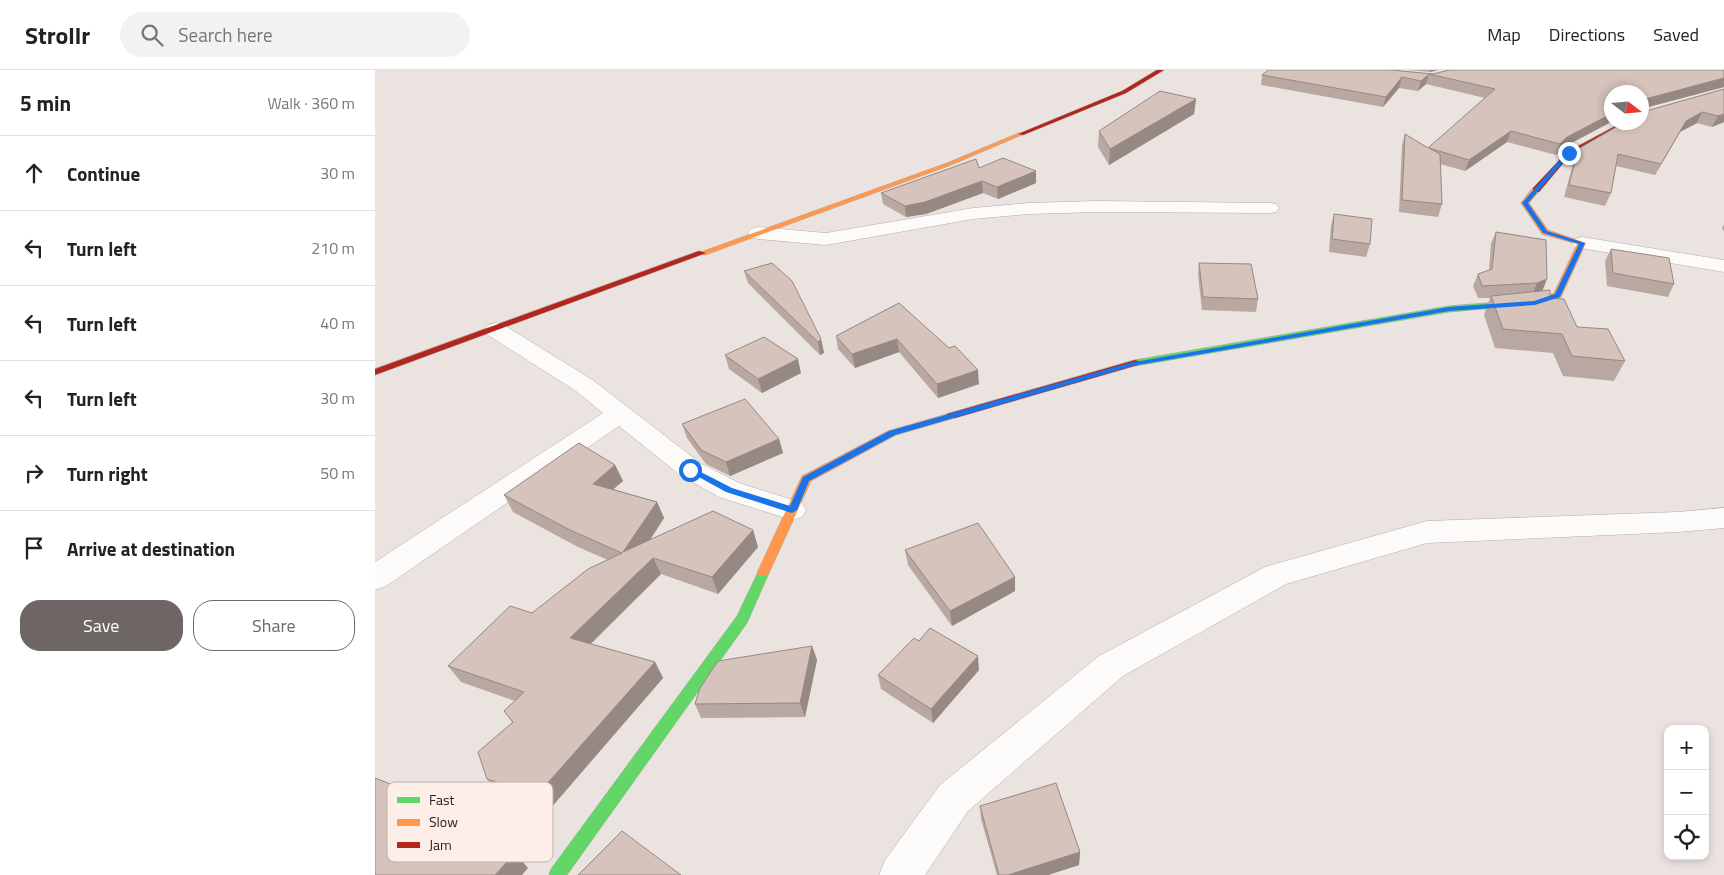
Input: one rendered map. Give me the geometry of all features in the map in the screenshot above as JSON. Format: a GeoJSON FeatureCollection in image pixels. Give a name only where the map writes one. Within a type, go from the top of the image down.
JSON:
{"type":"FeatureCollection","features":[{"type":"Feature","properties":{"kind":"street"},"geometry":{"type":"LineString","coordinates":[[375,372],[496,330],[949,164],[1124,92],[1161,70]]}},
{"type":"Feature","properties":{"kind":"street"},"geometry":{"type":"LineString","coordinates":[[1614,130],[1569,153],[1525,203],[1545,232],[1582,243],[1724,266]]}},
{"type":"Feature","properties":{"kind":"street"},"geometry":{"type":"LineString","coordinates":[[758,233],[793,238],[824,239],[872,233],[991,211],[1046,208],[1270,208]]}},
{"type":"Feature","properties":{"kind":"street"},"geometry":{"type":"LineString","coordinates":[[557,875],[654,738],[742,619],[806,479],[892,433],[1132,364],[1449,309],[1535,303],[1557,295],[1582,243]]}},
{"type":"Feature","properties":{"kind":"street"},"geometry":{"type":"LineString","coordinates":[[496,330],[585,386],[690,470],[729,490],[792,510]]}},
{"type":"Feature","properties":{"kind":"street"},"geometry":{"type":"LineString","coordinates":[[375,578],[621,413]]}},
{"type":"Feature","properties":{"kind":"street"},"geometry":{"type":"LineString","coordinates":[[900,875],[954,798],[1111,666],[1276,575],[1427,532],[1678,522],[1724,518]]}},
{"type":"Feature","properties":{"kind":"building"},"geometry":{"type":"Polygon","coordinates":[[[1268,70],[1391,70],[1433,74],[1449,70],[1724,70],[1724,78],[1649,98],[1649,85],[1604,85],[1604,118],[1567,137],[1560,144],[1511,131],[1469,160],[1429,148],[1440,154],[1442,204],[1402,200],[1405,134],[1428,148],[1495,89],[1429,74],[1421,81],[1402,77],[1386,97],[1262,75],[1268,70]]]}},
{"type":"Feature","properties":{"kind":"building"},"geometry":{"type":"Polygon","coordinates":[[[1724,89],[1724,114],[1718,116],[1702,112],[1686,121],[1661,164],[1618,154],[1611,193],[1569,185],[1578,149],[1611,130],[1649,130],[1649,110],[1724,89]]]}},
{"type":"Feature","properties":{"kind":"building"},"geometry":{"type":"Polygon","coordinates":[[[1160,91],[1196,99],[1110,149],[1099,131],[1160,91]]]}},
{"type":"Feature","properties":{"kind":"building"},"geometry":{"type":"Polygon","coordinates":[[[1003,158],[1036,171],[997,187],[982,181],[925,202],[905,206],[881,193],[976,159],[979,168],[1003,158]]]}},
{"type":"Feature","properties":{"kind":"building"},"geometry":{"type":"Polygon","coordinates":[[[1334,214],[1372,219],[1370,244],[1332,239],[1334,214]]]}},
{"type":"Feature","properties":{"kind":"building"},"geometry":{"type":"Polygon","coordinates":[[[1496,232],[1546,240],[1547,279],[1537,283],[1482,286],[1478,274],[1492,269],[1496,232]]]}},
{"type":"Feature","properties":{"kind":"building"},"geometry":{"type":"Polygon","coordinates":[[[1611,249],[1669,258],[1674,284],[1613,273],[1611,249]]]}},
{"type":"Feature","properties":{"kind":"building"},"geometry":{"type":"Polygon","coordinates":[[[772,263],[792,281],[821,339],[818,342],[744,271],[772,263]]]}},
{"type":"Feature","properties":{"kind":"building"},"geometry":{"type":"Polygon","coordinates":[[[1199,263],[1251,264],[1258,299],[1203,297],[1199,263]]]}},
{"type":"Feature","properties":{"kind":"building"},"geometry":{"type":"Polygon","coordinates":[[[1550,290],[1550,298],[1564,299],[1577,327],[1608,329],[1625,361],[1572,356],[1562,334],[1503,329],[1491,296],[1550,290]]]}},
{"type":"Feature","properties":{"kind":"building"},"geometry":{"type":"Polygon","coordinates":[[[899,303],[949,348],[955,346],[978,370],[937,384],[897,339],[852,354],[836,336],[899,303]]]}},
{"type":"Feature","properties":{"kind":"building"},"geometry":{"type":"Polygon","coordinates":[[[764,337],[798,359],[758,379],[725,355],[764,337]]]}},
{"type":"Feature","properties":{"kind":"building"},"geometry":{"type":"Polygon","coordinates":[[[745,399],[779,439],[726,462],[701,450],[682,424],[745,399]]]}},
{"type":"Feature","properties":{"kind":"building"},"geometry":{"type":"Polygon","coordinates":[[[579,443],[615,465],[593,484],[657,502],[623,552],[713,511],[753,530],[712,577],[653,558],[570,638],[655,662],[549,782],[496,782],[487,779],[478,752],[513,722],[504,711],[524,692],[448,666],[510,606],[532,613],[588,569],[622,553],[570,530],[504,495],[579,443]]]}},
{"type":"Feature","properties":{"kind":"building"},"geometry":{"type":"Polygon","coordinates":[[[978,523],[1015,577],[950,611],[905,550],[978,523]]]}},
{"type":"Feature","properties":{"kind":"building"},"geometry":{"type":"Polygon","coordinates":[[[930,628],[978,656],[931,709],[878,675],[914,638],[919,641],[930,628]]]}},
{"type":"Feature","properties":{"kind":"building"},"geometry":{"type":"Polygon","coordinates":[[[812,646],[800,703],[695,704],[700,688],[718,661],[812,646]]]}},
{"type":"Feature","properties":{"kind":"building"},"geometry":{"type":"Polygon","coordinates":[[[375,778],[387,783],[387,862],[507,862],[495,875],[375,875],[375,778]]]}},
{"type":"Feature","properties":{"kind":"building"},"geometry":{"type":"Polygon","coordinates":[[[1056,783],[1080,852],[1008,875],[999,875],[980,806],[1056,783]]]}},
{"type":"Feature","properties":{"kind":"building"},"geometry":{"type":"Polygon","coordinates":[[[622,831],[681,875],[578,875],[622,831]]]}},
{"type":"Feature","properties":{"kind":"traffic: fast"},"geometry":{"type":"LineString","coordinates":[[1135,363],[1449,309],[1514,304]]}},
{"type":"Feature","properties":{"kind":"traffic: fast"},"geometry":{"type":"LineString","coordinates":[[557,875],[742,619],[763,573]]}},
{"type":"Feature","properties":{"kind":"traffic: slow"},"geometry":{"type":"LineString","coordinates":[[702,253],[949,164],[1021,134]]}},
{"type":"Feature","properties":{"kind":"traffic: slow"},"geometry":{"type":"LineString","coordinates":[[1514,304],[1535,303],[1558,295],[1582,243],[1545,232],[1525,203],[1536,190]]}},
{"type":"Feature","properties":{"kind":"traffic: slow"},"geometry":{"type":"LineString","coordinates":[[763,573],[806,479],[892,433],[951,416]]}},
{"type":"Feature","properties":{"kind":"traffic: jam"},"geometry":{"type":"LineString","coordinates":[[1021,134],[1124,92],[1161,70]]}},
{"type":"Feature","properties":{"kind":"traffic: jam"},"geometry":{"type":"LineString","coordinates":[[1536,190],[1569,153],[1614,130]]}},
{"type":"Feature","properties":{"kind":"traffic: jam"},"geometry":{"type":"LineString","coordinates":[[375,372],[702,253]]}},
{"type":"Feature","properties":{"kind":"traffic: jam"},"geometry":{"type":"LineString","coordinates":[[951,416],[1135,363]]}},
{"type":"Feature","properties":{"kind":"route"},"geometry":{"type":"LineString","coordinates":[[690,470],[729,490],[792,510],[806,479],[892,433],[1132,364],[1449,309],[1535,303],[1557,295],[1582,243],[1545,232],[1525,203],[1569,153]]}}]}
